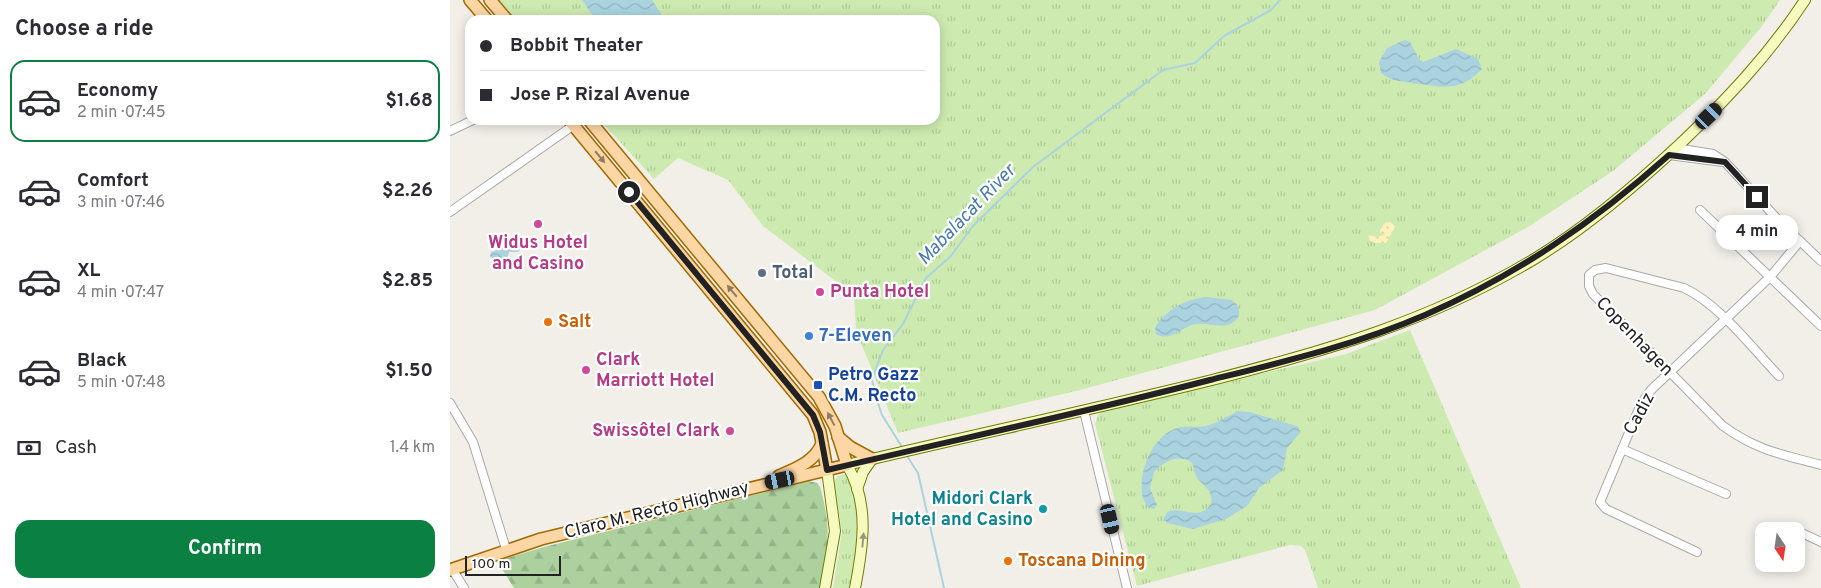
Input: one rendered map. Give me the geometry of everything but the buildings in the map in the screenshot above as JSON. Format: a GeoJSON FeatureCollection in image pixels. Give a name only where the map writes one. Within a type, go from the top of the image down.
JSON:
{"type":"FeatureCollection","features":[{"type":"Feature","properties":{"kind":"main road"},"geometry":{"type":"LineString","coordinates":[[470,0],[483,15]]}},
{"type":"Feature","properties":{"kind":"main road"},"geometry":{"type":"LineString","coordinates":[[490,0],[503,15]]}},
{"type":"Feature","properties":{"kind":"main road"},"geometry":{"type":"LineString","coordinates":[[1084,410],[1303,357],[1426,314],[1506,274],[1561,242],[1616,202],[1672,152],[1750,74],[1805,0]]}},
{"type":"Feature","properties":{"kind":"main road"},"geometry":{"type":"LineString","coordinates":[[576,125],[813,415],[820,432],[835,531],[826,588]]}},
{"type":"Feature","properties":{"kind":"main road"},"geometry":{"type":"LineString","coordinates":[[594,125],[819,397],[835,426],[847,465],[853,475],[864,527],[855,588]]}},
{"type":"Feature","properties":{"kind":"main road","name":"Claro M. Recto Highway"},"geometry":{"type":"LineString","coordinates":[[451,570],[506,550],[764,484],[1084,410]]}},
{"type":"Feature","properties":{"kind":"main road"},"geometry":{"type":"LineString","coordinates":[[838,437],[850,447],[872,459],[863,472],[857,490]]}},
{"type":"Feature","properties":{"kind":"main road"},"geometry":{"type":"LineString","coordinates":[[764,484],[807,462],[818,452],[822,444]]}},
{"type":"Feature","properties":{"kind":"street"},"geometry":{"type":"LineString","coordinates":[[450,132],[465,124]]}},
{"type":"Feature","properties":{"kind":"street"},"geometry":{"type":"LineString","coordinates":[[450,212],[570,125]]}},
{"type":"Feature","properties":{"kind":"street"},"geometry":{"type":"LineString","coordinates":[[1672,152],[1713,154],[1725,162],[1821,261]]}},
{"type":"Feature","properties":{"kind":"street"},"geometry":{"type":"LineString","coordinates":[[1700,210],[1821,326]]}},
{"type":"Feature","properties":{"kind":"street","name":"Cadiz"},"geometry":{"type":"LineString","coordinates":[[1697,552],[1602,506],[1600,502],[1641,404],[1651,390],[1770,277],[1800,241]]}},
{"type":"Feature","properties":{"kind":"street","name":"Copenhagen"},"geometry":{"type":"LineString","coordinates":[[1726,320],[1695,293],[1684,288],[1606,268],[1595,270],[1589,275],[1589,286],[1593,294],[1723,426],[1746,443],[1772,453],[1821,465]]}},
{"type":"Feature","properties":{"kind":"street"},"geometry":{"type":"LineString","coordinates":[[1726,320],[1779,376]]}},
{"type":"Feature","properties":{"kind":"street"},"geometry":{"type":"LineString","coordinates":[[450,403],[464,423],[473,442],[506,550]]}},
{"type":"Feature","properties":{"kind":"street"},"geometry":{"type":"LineString","coordinates":[[1084,410],[1127,588]]}},
{"type":"Feature","properties":{"kind":"street"},"geometry":{"type":"LineString","coordinates":[[1622,449],[1726,494]]}},
{"type":"Feature","properties":{"kind":"street"},"geometry":{"type":"LineString","coordinates":[[1805,535],[1821,542]]}},
{"type":"Feature","properties":{"kind":"street"},"geometry":{"type":"LineString","coordinates":[[451,570],[464,588]]}},
{"type":"Feature","properties":{"kind":"green space"},"geometry":{"type":"Polygon","coordinates":[[[497,0],[1780,0],[1762,26],[1706,93],[1613,171],[1528,227],[1375,310],[1080,390],[898,433],[856,331],[854,295],[763,226],[728,180],[678,158],[654,179],[605,125],[940,125],[940,15],[509,15],[497,0]]]}},
{"type":"Feature","properties":{"kind":"green space"},"geometry":{"type":"Polygon","coordinates":[[[1410,330],[1521,588],[1318,588],[1305,550],[1301,546],[1290,545],[1137,586],[1095,424],[1098,415],[1108,408],[1346,354],[1410,330]]]}},
{"type":"Feature","properties":{"kind":"green space"},"geometry":{"type":"Polygon","coordinates":[[[845,474],[848,477],[860,517],[852,588],[833,588],[842,532],[834,481],[838,476],[845,474]]]}},
{"type":"Feature","properties":{"kind":"green space"},"geometry":{"type":"Polygon","coordinates":[[[809,481],[817,483],[820,487],[826,515],[828,538],[820,588],[514,588],[497,561],[544,547],[809,481]]]}},
{"type":"Feature","properties":{"kind":"sand"},"geometry":{"type":"Polygon","coordinates":[[[1391,222],[1395,227],[1386,243],[1372,243],[1368,237],[1369,235],[1376,237],[1386,234],[1380,233],[1380,230],[1385,223],[1391,222]]]}},
{"type":"Feature","properties":{"kind":"water"},"geometry":{"type":"Polygon","coordinates":[[[582,0],[652,0],[662,15],[592,15],[582,0]]]}},
{"type":"Feature","properties":{"kind":"water"},"geometry":{"type":"Polygon","coordinates":[[[1405,40],[1410,42],[1419,59],[1423,62],[1456,49],[1478,59],[1482,69],[1466,82],[1442,87],[1393,80],[1381,73],[1379,62],[1387,48],[1405,40]]]}},
{"type":"Feature","properties":{"kind":"water"},"geometry":{"type":"Polygon","coordinates":[[[501,239],[507,239],[511,244],[518,241],[522,247],[518,252],[509,252],[506,263],[494,260],[490,256],[491,252],[497,250],[497,243],[501,239]]]}},
{"type":"Feature","properties":{"kind":"water"},"geometry":{"type":"Polygon","coordinates":[[[1207,297],[1232,300],[1239,307],[1239,316],[1230,324],[1219,326],[1196,324],[1167,337],[1156,334],[1155,328],[1170,311],[1192,300],[1207,297]]]}},
{"type":"Feature","properties":{"kind":"water"},"geometry":{"type":"Polygon","coordinates":[[[1237,411],[1250,412],[1299,427],[1299,434],[1287,448],[1283,470],[1259,488],[1247,506],[1226,519],[1193,529],[1167,523],[1164,519],[1167,512],[1172,510],[1194,513],[1205,510],[1210,506],[1211,494],[1197,477],[1192,463],[1182,459],[1172,460],[1154,472],[1150,488],[1157,505],[1154,509],[1148,507],[1143,497],[1142,478],[1146,462],[1154,446],[1166,433],[1174,429],[1209,425],[1237,411]]]}},
{"type":"Feature","properties":{"kind":"waterway","name":"Mabalacat River"},"geometry":{"type":"LineString","coordinates":[[902,447],[882,415],[872,379],[883,350],[903,324],[926,278],[951,256],[972,227],[1033,167],[1163,70],[1195,63],[1224,36],[1271,10],[1280,0]]}},
{"type":"Feature","properties":{"kind":"waterway","name":"Mabalacat River"},"geometry":{"type":"LineString","coordinates":[[907,456],[918,473],[944,588]]}},
{"type":"Feature","properties":{"kind":"place","name":"Widus Hotel and Casino"},"geometry":{"type":"Point","coordinates":[538,224]}},
{"type":"Feature","properties":{"kind":"place","name":"Total"},"geometry":{"type":"Point","coordinates":[762,273]}},
{"type":"Feature","properties":{"kind":"place","name":"Punta Hotel"},"geometry":{"type":"Point","coordinates":[820,292]}},
{"type":"Feature","properties":{"kind":"place","name":"Salt"},"geometry":{"type":"Point","coordinates":[548,322]}},
{"type":"Feature","properties":{"kind":"place","name":"7-Eleven"},"geometry":{"type":"Point","coordinates":[809,336]}},
{"type":"Feature","properties":{"kind":"place","name":"Clark Marriott Hotel"},"geometry":{"type":"Point","coordinates":[586,370]}},
{"type":"Feature","properties":{"kind":"place","name":"Petro Gazz C.M. Recto"},"geometry":{"type":"Point","coordinates":[818,385]}},
{"type":"Feature","properties":{"kind":"place","name":"Swissôtel Clark"},"geometry":{"type":"Point","coordinates":[730,431]}},
{"type":"Feature","properties":{"kind":"place","name":"Midori Clark Hotel and Casino"},"geometry":{"type":"Point","coordinates":[1043,509]}},
{"type":"Feature","properties":{"kind":"place","name":"Toscana Dining"},"geometry":{"type":"Point","coordinates":[1008,561]}},
{"type":"Feature","properties":{"kind":"route"},"geometry":{"type":"LineString","coordinates":[[629,192],[813,415],[820,432],[827,470],[1165,392],[1303,357],[1392,328],[1448,304],[1536,258],[1608,208],[1669,155],[1725,162],[1757,197]]}}]}
